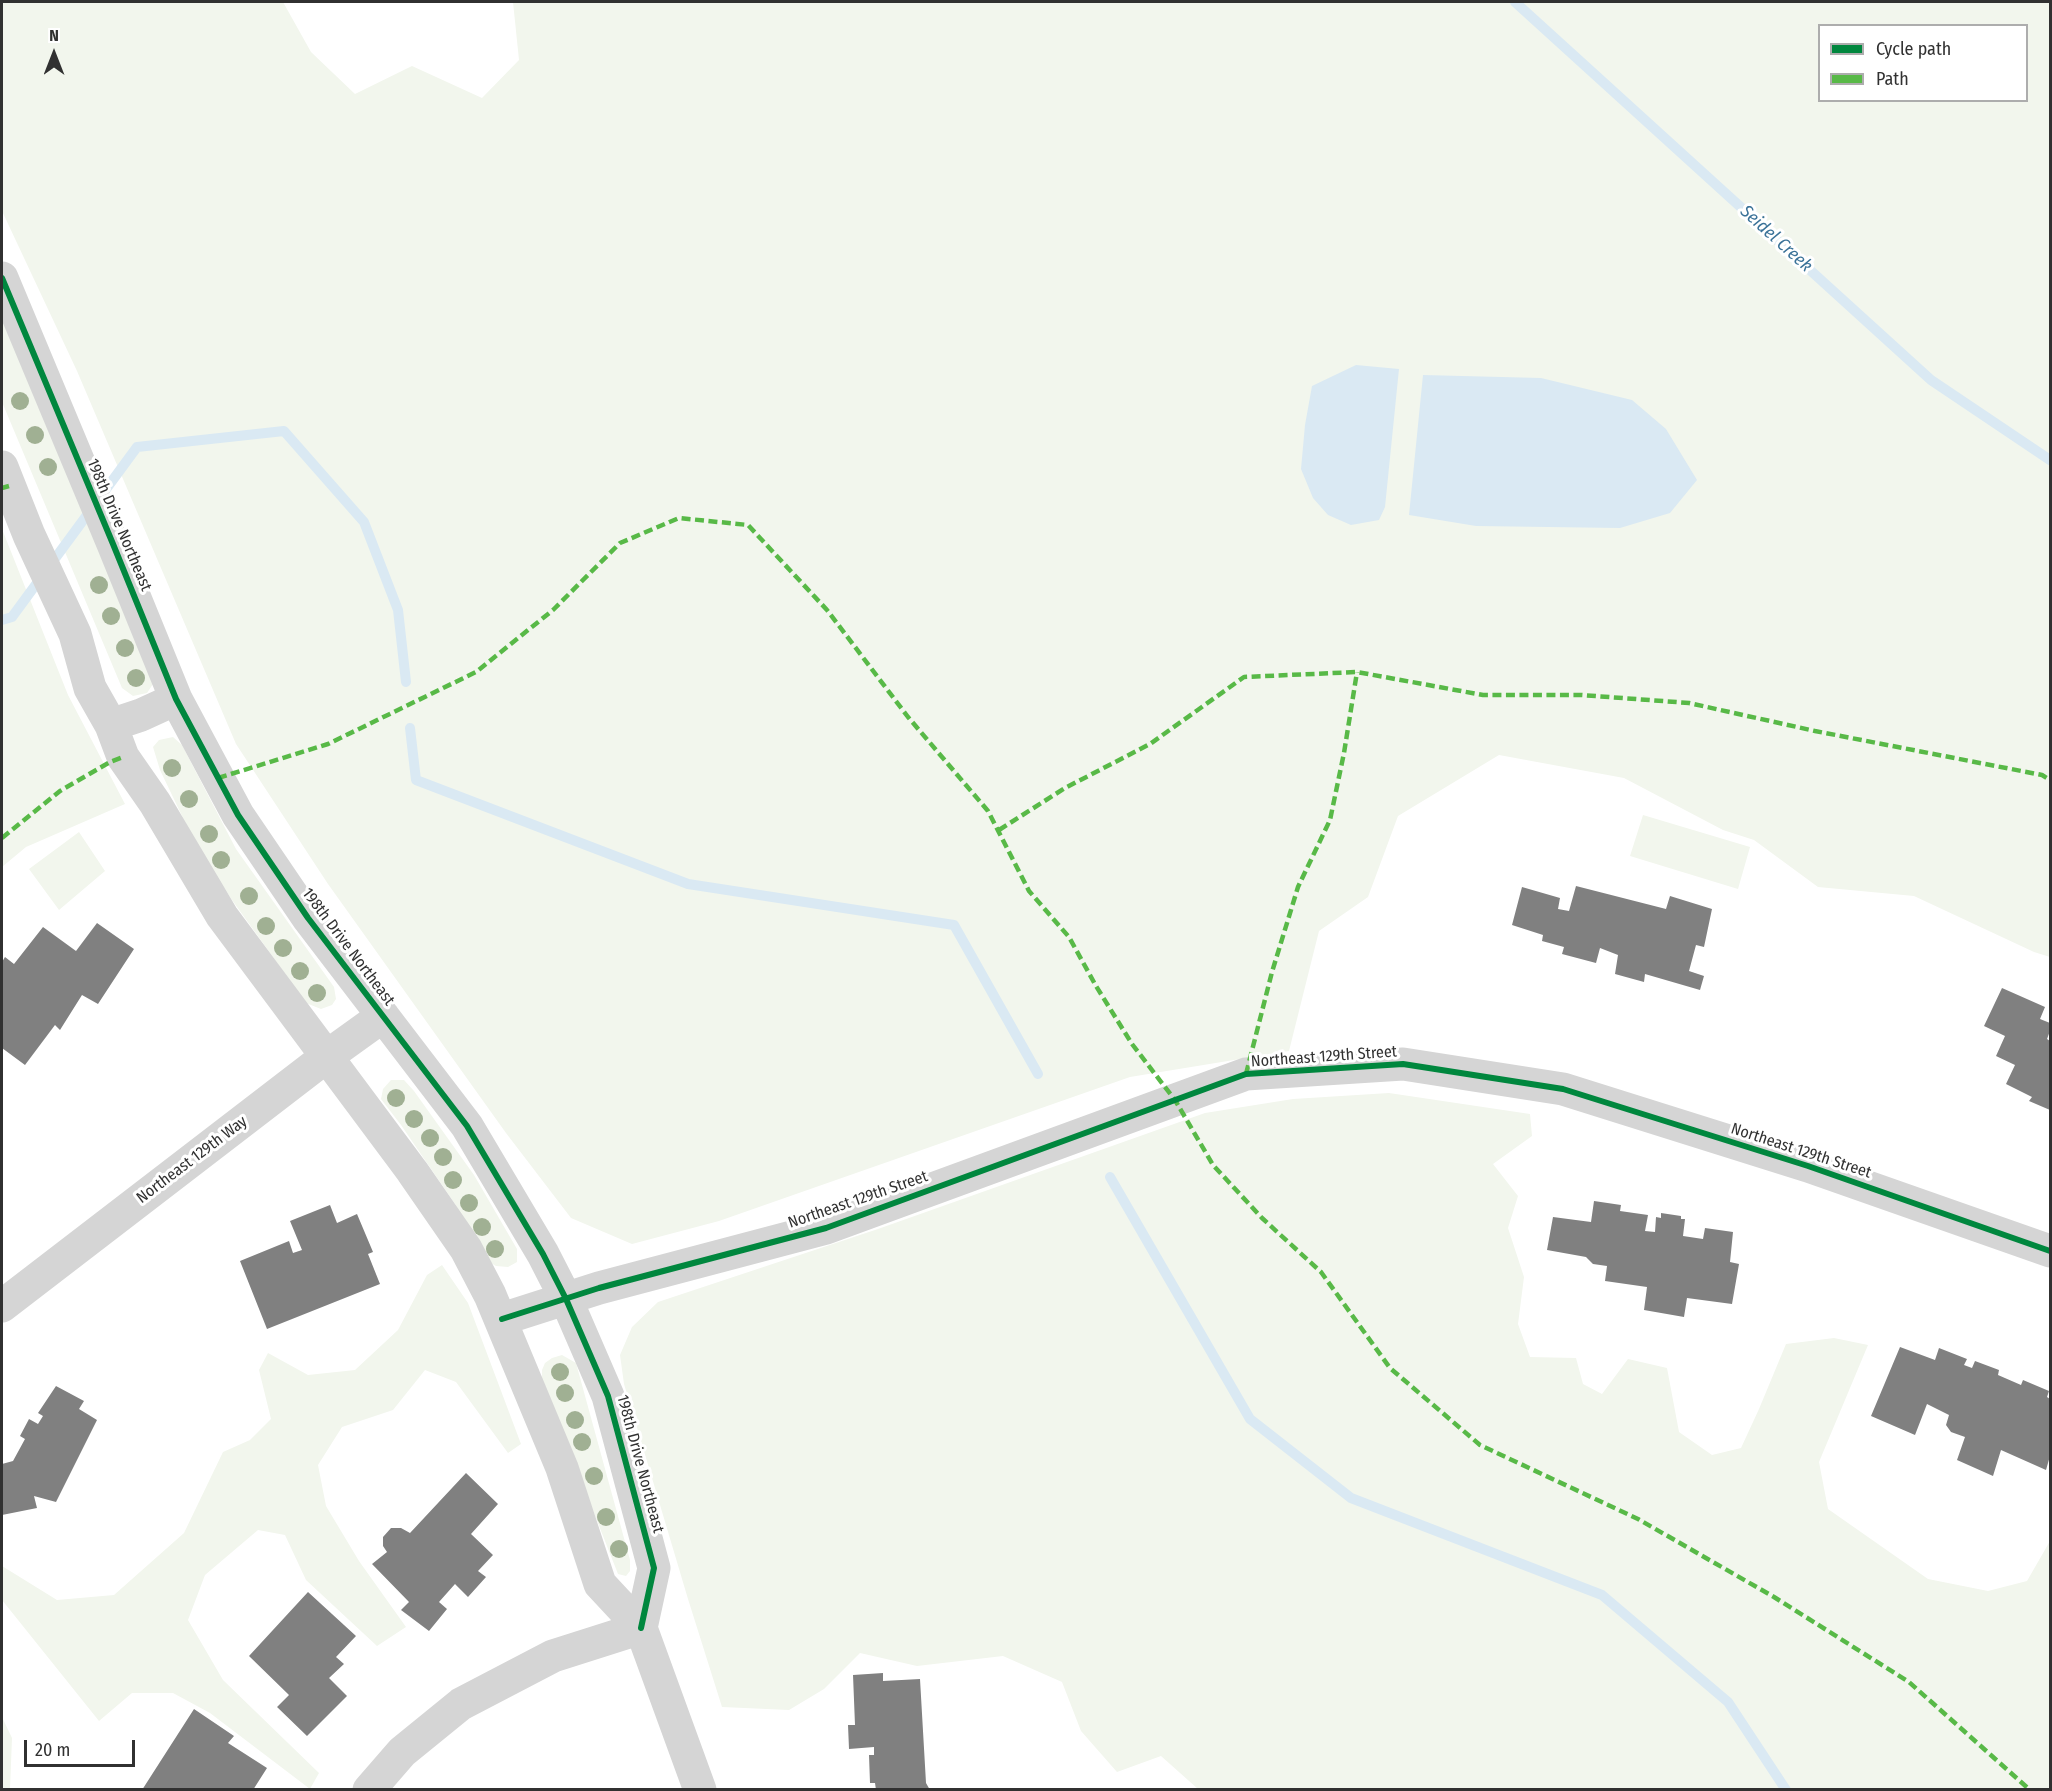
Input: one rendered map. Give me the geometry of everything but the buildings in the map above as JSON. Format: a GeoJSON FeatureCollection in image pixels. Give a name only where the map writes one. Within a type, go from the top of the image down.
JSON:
{"type":"FeatureCollection","features":[{"type":"Feature","properties":{"kind":"street","name":"198th Drive Northeast"},"geometry":{"type":"LineString","coordinates":[[2,278],[176,699],[238,815],[308,918],[467,1126],[543,1254],[566,1299],[608,1396],[654,1568],[641,1628]]}},
{"type":"Feature","properties":{"kind":"street"},"geometry":{"type":"LineString","coordinates":[[2,467],[29,535],[75,634],[90,688],[111,725],[123,757],[155,803],[222,916],[412,1171],[466,1249],[502,1319],[562,1468],[600,1584],[641,1628],[700,1790]]}},
{"type":"Feature","properties":{"kind":"street"},"geometry":{"type":"LineString","coordinates":[[111,725],[141,715],[176,699]]}},
{"type":"Feature","properties":{"kind":"street","name":"Northeast 129th Way"},"geometry":{"type":"LineString","coordinates":[[2,1306],[383,1016]]}},
{"type":"Feature","properties":{"kind":"street","name":"Northeast 129th Street"},"geometry":{"type":"LineString","coordinates":[[502,1319],[599,1288],[826,1228],[1246,1074],[1403,1064],[1563,1089],[1808,1166],[2050,1251]]}},
{"type":"Feature","properties":{"kind":"street"},"geometry":{"type":"LineString","coordinates":[[369,1790],[402,1752],[461,1704],[554,1656],[641,1628]]}},
{"type":"Feature","properties":{"kind":"shaded area"},"geometry":{"type":"Polygon","coordinates":[[[2,2],[283,2],[311,52],[355,94],[412,66],[482,98],[519,60],[513,2],[2050,2],[2050,957],[2034,952],[1914,896],[1818,887],[1754,840],[1723,830],[1624,778],[1499,755],[1398,816],[1368,897],[1319,931],[1289,1051],[1130,1077],[719,1221],[632,1244],[571,1218],[506,1133],[328,884],[236,744],[77,371],[2,211],[2,2]]]}},
{"type":"Feature","properties":{"kind":"shaded area"},"geometry":{"type":"Polygon","coordinates":[[[2,315],[155,681],[147,693],[133,696],[122,688],[2,402],[2,315]]]}},
{"type":"Feature","properties":{"kind":"shaded area"},"geometry":{"type":"Polygon","coordinates":[[[1356,365],[1399,369],[1385,507],[1379,520],[1351,525],[1328,515],[1313,498],[1301,469],[1305,425],[1312,386],[1356,365]]]}},
{"type":"Feature","properties":{"kind":"shaded area"},"geometry":{"type":"Polygon","coordinates":[[[1423,375],[1541,378],[1632,400],[1666,429],[1697,480],[1670,513],[1620,528],[1476,526],[1409,515],[1423,375]]]}},
{"type":"Feature","properties":{"kind":"shaded area"},"geometry":{"type":"Polygon","coordinates":[[[2,529],[68,695],[125,804],[26,847],[2,867],[2,529]]]}},
{"type":"Feature","properties":{"kind":"shaded area"},"geometry":{"type":"Polygon","coordinates":[[[173,737],[182,745],[236,849],[334,987],[336,999],[332,1005],[321,1009],[306,1003],[232,900],[194,841],[160,770],[153,747],[159,740],[173,737]]]}},
{"type":"Feature","properties":{"kind":"shaded area"},"geometry":{"type":"Polygon","coordinates":[[[1643,815],[1750,847],[1738,889],[1630,856],[1643,815]]]}},
{"type":"Feature","properties":{"kind":"shaded area"},"geometry":{"type":"Polygon","coordinates":[[[79,832],[105,871],[59,910],[29,869],[79,832]]]}},
{"type":"Feature","properties":{"kind":"shaded area"},"geometry":{"type":"Polygon","coordinates":[[[391,1080],[404,1080],[414,1091],[474,1175],[517,1249],[517,1262],[508,1267],[496,1266],[486,1260],[455,1204],[381,1099],[383,1089],[391,1080]]]}},
{"type":"Feature","properties":{"kind":"shaded area"},"geometry":{"type":"Polygon","coordinates":[[[1389,1093],[1530,1114],[1532,1136],[1493,1164],[1518,1196],[1508,1228],[1524,1277],[1518,1324],[1530,1357],[1576,1358],[1583,1384],[1602,1394],[1628,1359],[1667,1368],[1679,1432],[1712,1455],[1741,1448],[1786,1344],[1834,1338],[1868,1345],[1819,1462],[1828,1509],[1928,1579],[1988,1591],[2027,1581],[2050,1541],[2050,1789],[1198,1789],[1161,1756],[1117,1772],[1081,1731],[1062,1682],[1003,1656],[917,1666],[860,1653],[824,1689],[789,1710],[722,1707],[624,1384],[620,1355],[632,1327],[658,1302],[878,1229],[1205,1113],[1293,1099],[1389,1093]]]}},
{"type":"Feature","properties":{"kind":"shaded area"},"geometry":{"type":"Polygon","coordinates":[[[442,1265],[468,1303],[521,1444],[508,1453],[456,1382],[425,1370],[393,1410],[342,1427],[318,1465],[326,1506],[359,1561],[406,1627],[377,1646],[306,1580],[285,1535],[258,1530],[205,1575],[188,1620],[223,1680],[319,1773],[310,1789],[210,1713],[173,1693],[132,1693],[99,1721],[2,1600],[2,1566],[57,1600],[114,1595],[184,1533],[223,1452],[250,1440],[271,1419],[259,1370],[268,1353],[308,1375],[355,1370],[398,1330],[427,1275],[442,1265]]]}},
{"type":"Feature","properties":{"kind":"shaded area"},"geometry":{"type":"Polygon","coordinates":[[[562,1355],[576,1363],[630,1560],[630,1571],[626,1576],[618,1574],[542,1381],[542,1370],[545,1363],[562,1355]]]}},
{"type":"Feature","properties":{"kind":"shaded area"},"geometry":{"type":"Polygon","coordinates":[[[2,1717],[12,1738],[10,1789],[2,1789],[2,1717]]]}},
{"type":"Feature","properties":{"kind":"waterway","name":"Seidel Creek"},"geometry":{"type":"LineString","coordinates":[[1515,2],[1931,380],[2050,460]]}},
{"type":"Feature","properties":{"kind":"waterway"},"geometry":{"type":"LineString","coordinates":[[2,620],[12,617],[137,447],[284,431],[364,522],[398,610],[406,682]]}},
{"type":"Feature","properties":{"kind":"waterway"},"geometry":{"type":"LineString","coordinates":[[410,728],[416,780],[688,884],[954,925],[1038,1074]]}},
{"type":"Feature","properties":{"kind":"waterway"},"geometry":{"type":"LineString","coordinates":[[1110,1177],[1250,1419],[1351,1498],[1602,1595],[1728,1702],[1786,1790]]}},
{"type":"Feature","properties":{"kind":"marked path"},"geometry":{"type":"LineString","coordinates":[[2,488],[9,486]]}},
{"type":"Feature","properties":{"kind":"marked path"},"geometry":{"type":"LineString","coordinates":[[218,778],[328,744],[476,672],[553,610],[620,543],[679,518],[748,525],[827,610],[908,717],[988,811],[1029,891],[1069,937],[1132,1044],[1175,1100],[1213,1165],[1262,1218],[1321,1272],[1390,1368],[1480,1445],[1638,1519],[1774,1597],[1909,1682],[2030,1790]]}},
{"type":"Feature","properties":{"kind":"marked path"},"geometry":{"type":"LineString","coordinates":[[999,830],[1065,788],[1150,744],[1244,677],[1357,672],[1483,695],[1581,695],[1689,703],[1815,731],[2042,775],[2050,780]]}},
{"type":"Feature","properties":{"kind":"marked path"},"geometry":{"type":"LineString","coordinates":[[1246,1074],[1272,972],[1298,887],[1330,820],[1357,672]]}},
{"type":"Feature","properties":{"kind":"marked path"},"geometry":{"type":"LineString","coordinates":[[2,838],[60,791],[123,757]]}},
{"type":"Feature","properties":{"kind":"cycle path"},"geometry":{"type":"LineString","coordinates":[[2,278],[176,699],[238,815],[308,918],[467,1126],[543,1254],[566,1299],[608,1396],[654,1568],[641,1628]]}},
{"type":"Feature","properties":{"kind":"cycle path"},"geometry":{"type":"LineString","coordinates":[[502,1319],[599,1288],[826,1228],[1246,1074],[1403,1064],[1563,1089],[1808,1166],[2050,1251]]}}]}
